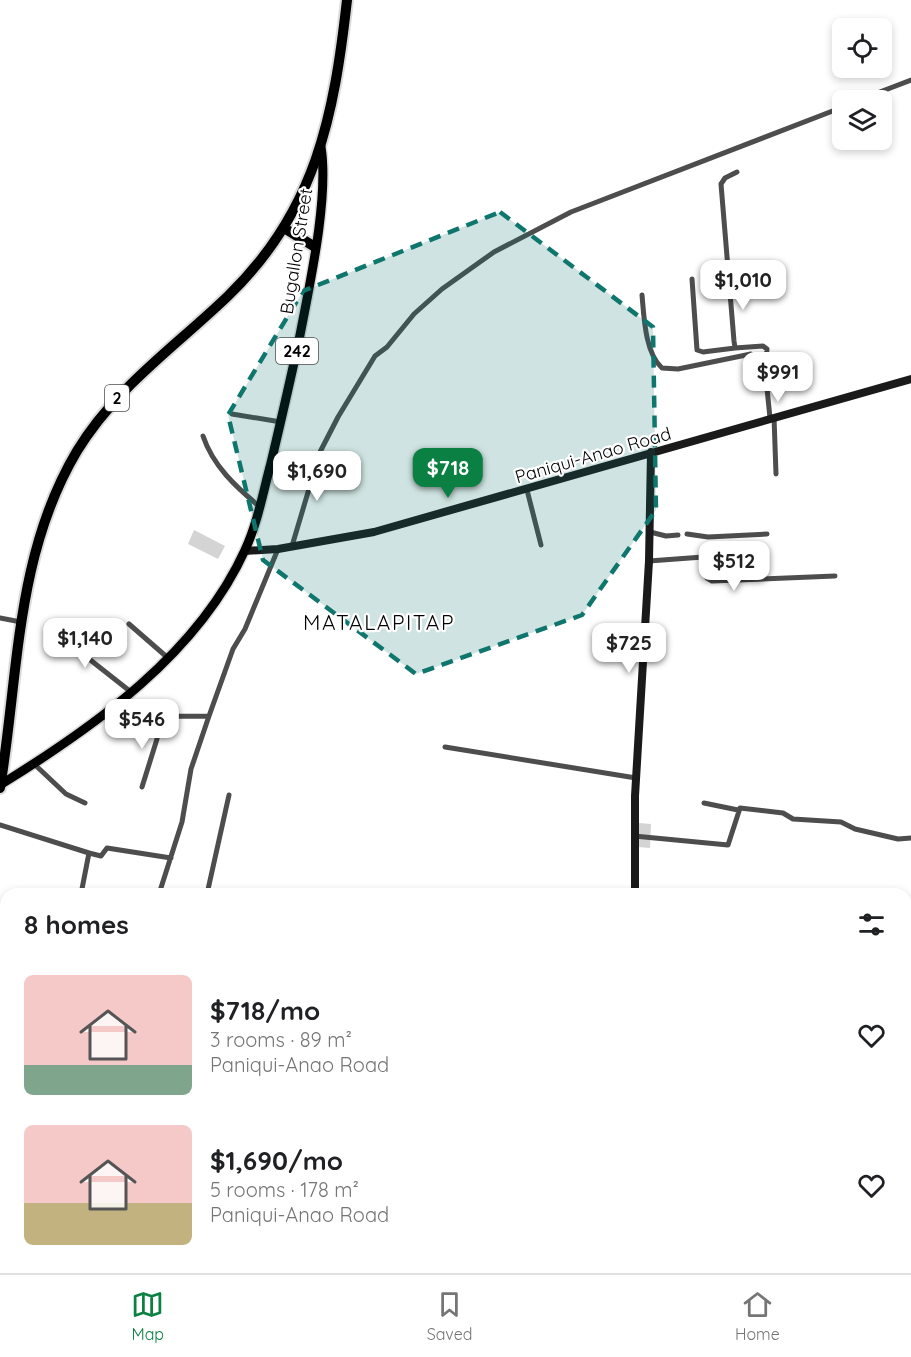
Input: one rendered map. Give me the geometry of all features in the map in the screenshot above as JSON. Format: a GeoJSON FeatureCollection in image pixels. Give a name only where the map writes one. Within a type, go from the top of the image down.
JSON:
{"type":"FeatureCollection","features":[{"type":"Feature","properties":{"kind":"highway","name":"2"},"geometry":{"type":"LineString","coordinates":[[0,786],[28,575],[38,537],[68,469],[86,437],[124,390],[238,285],[284,228],[321,147],[334,94],[347,0]]}},
{"type":"Feature","properties":{"kind":"highway"},"geometry":{"type":"LineString","coordinates":[[284,228],[315,247]]}},
{"type":"Feature","properties":{"kind":"main road","name":"Bugallon Street"},"geometry":{"type":"LineString","coordinates":[[0,786],[99,717],[168,658],[222,592],[245,551],[260,507],[304,316],[324,175],[321,147]]}},
{"type":"Feature","properties":{"kind":"main road","name":"Paniqui-Anao Road"},"geometry":{"type":"LineString","coordinates":[[245,551],[278,549],[374,532],[911,379]]}},
{"type":"Feature","properties":{"kind":"main road"},"geometry":{"type":"LineString","coordinates":[[635,888],[636,778],[649,561],[651,452]]}},
{"type":"Feature","properties":{"kind":"street"},"geometry":{"type":"LineString","coordinates":[[885,90],[911,80]]}},
{"type":"Feature","properties":{"kind":"street"},"geometry":{"type":"LineString","coordinates":[[292,546],[320,452],[338,417],[375,356],[387,347],[414,314],[442,289],[495,252],[571,212],[832,111]]}},
{"type":"Feature","properties":{"kind":"street"},"geometry":{"type":"LineString","coordinates":[[735,348],[721,184],[725,178],[736,172]]}},
{"type":"Feature","properties":{"kind":"street"},"geometry":{"type":"LineString","coordinates":[[692,279],[698,350],[703,352],[763,346],[768,352],[765,363],[776,474]]}},
{"type":"Feature","properties":{"kind":"street"},"geometry":{"type":"LineString","coordinates":[[642,296],[648,340],[662,368],[678,369],[751,354],[765,363]]}},
{"type":"Feature","properties":{"kind":"street"},"geometry":{"type":"LineString","coordinates":[[232,414],[281,422]]}},
{"type":"Feature","properties":{"kind":"street"},"geometry":{"type":"LineString","coordinates":[[203,436],[210,455],[224,473],[260,507]]}},
{"type":"Feature","properties":{"kind":"street"},"geometry":{"type":"LineString","coordinates":[[527,490],[541,545]]}},
{"type":"Feature","properties":{"kind":"street"},"geometry":{"type":"LineString","coordinates":[[650,532],[666,536],[678,535]]}},
{"type":"Feature","properties":{"kind":"street"},"geometry":{"type":"LineString","coordinates":[[687,534],[708,537],[767,534]]}},
{"type":"Feature","properties":{"kind":"street"},"geometry":{"type":"LineString","coordinates":[[161,888],[186,805],[191,769],[209,716],[233,649],[245,629],[278,549]]}},
{"type":"Feature","properties":{"kind":"street"},"geometry":{"type":"LineString","coordinates":[[649,561],[703,557],[708,562],[707,578],[712,581],[835,576]]}},
{"type":"Feature","properties":{"kind":"street"},"geometry":{"type":"LineString","coordinates":[[0,618],[21,622]]}},
{"type":"Feature","properties":{"kind":"street"},"geometry":{"type":"LineString","coordinates":[[129,624],[168,658]]}},
{"type":"Feature","properties":{"kind":"street"},"geometry":{"type":"LineString","coordinates":[[51,629],[131,692]]}},
{"type":"Feature","properties":{"kind":"street"},"geometry":{"type":"LineString","coordinates":[[99,717],[209,716]]}},
{"type":"Feature","properties":{"kind":"street"},"geometry":{"type":"LineString","coordinates":[[142,787],[157,739],[160,718]]}},
{"type":"Feature","properties":{"kind":"street"},"geometry":{"type":"LineString","coordinates":[[445,747],[636,778]]}},
{"type":"Feature","properties":{"kind":"street"},"geometry":{"type":"LineString","coordinates":[[33,763],[66,794],[85,803]]}},
{"type":"Feature","properties":{"kind":"street"},"geometry":{"type":"LineString","coordinates":[[208,888],[230,795]]}},
{"type":"Feature","properties":{"kind":"street"},"geometry":{"type":"LineString","coordinates":[[704,803],[731,806],[738,810],[781,813],[793,819],[841,822],[855,829],[892,838],[911,838]]}},
{"type":"Feature","properties":{"kind":"street"},"geometry":{"type":"LineString","coordinates":[[634,836],[728,845],[738,810]]}},
{"type":"Feature","properties":{"kind":"street"},"geometry":{"type":"LineString","coordinates":[[0,825],[101,856],[107,848],[171,858]]}},
{"type":"Feature","properties":{"kind":"street"},"geometry":{"type":"LineString","coordinates":[[82,888],[89,853]]}},
{"type":"Feature","properties":{"kind":"highlighted area"},"geometry":{"type":"Polygon","coordinates":[[[500,212],[653,327],[656,510],[582,615],[416,674],[263,560],[228,415],[303,291],[500,212]]]}},
{"type":"Feature","properties":{"kind":"shaded area"},"geometry":{"type":"Polygon","coordinates":[[[194,530],[225,546],[218,559],[188,544],[194,530]]]}},
{"type":"Feature","properties":{"kind":"shaded area"},"geometry":{"type":"Polygon","coordinates":[[[639,823],[651,824],[650,848],[638,847],[639,823]]]}},
{"type":"Feature","properties":{"kind":"district","name":"MATALAPITAP"},"geometry":{"type":"Point","coordinates":[379,622]}}]}
